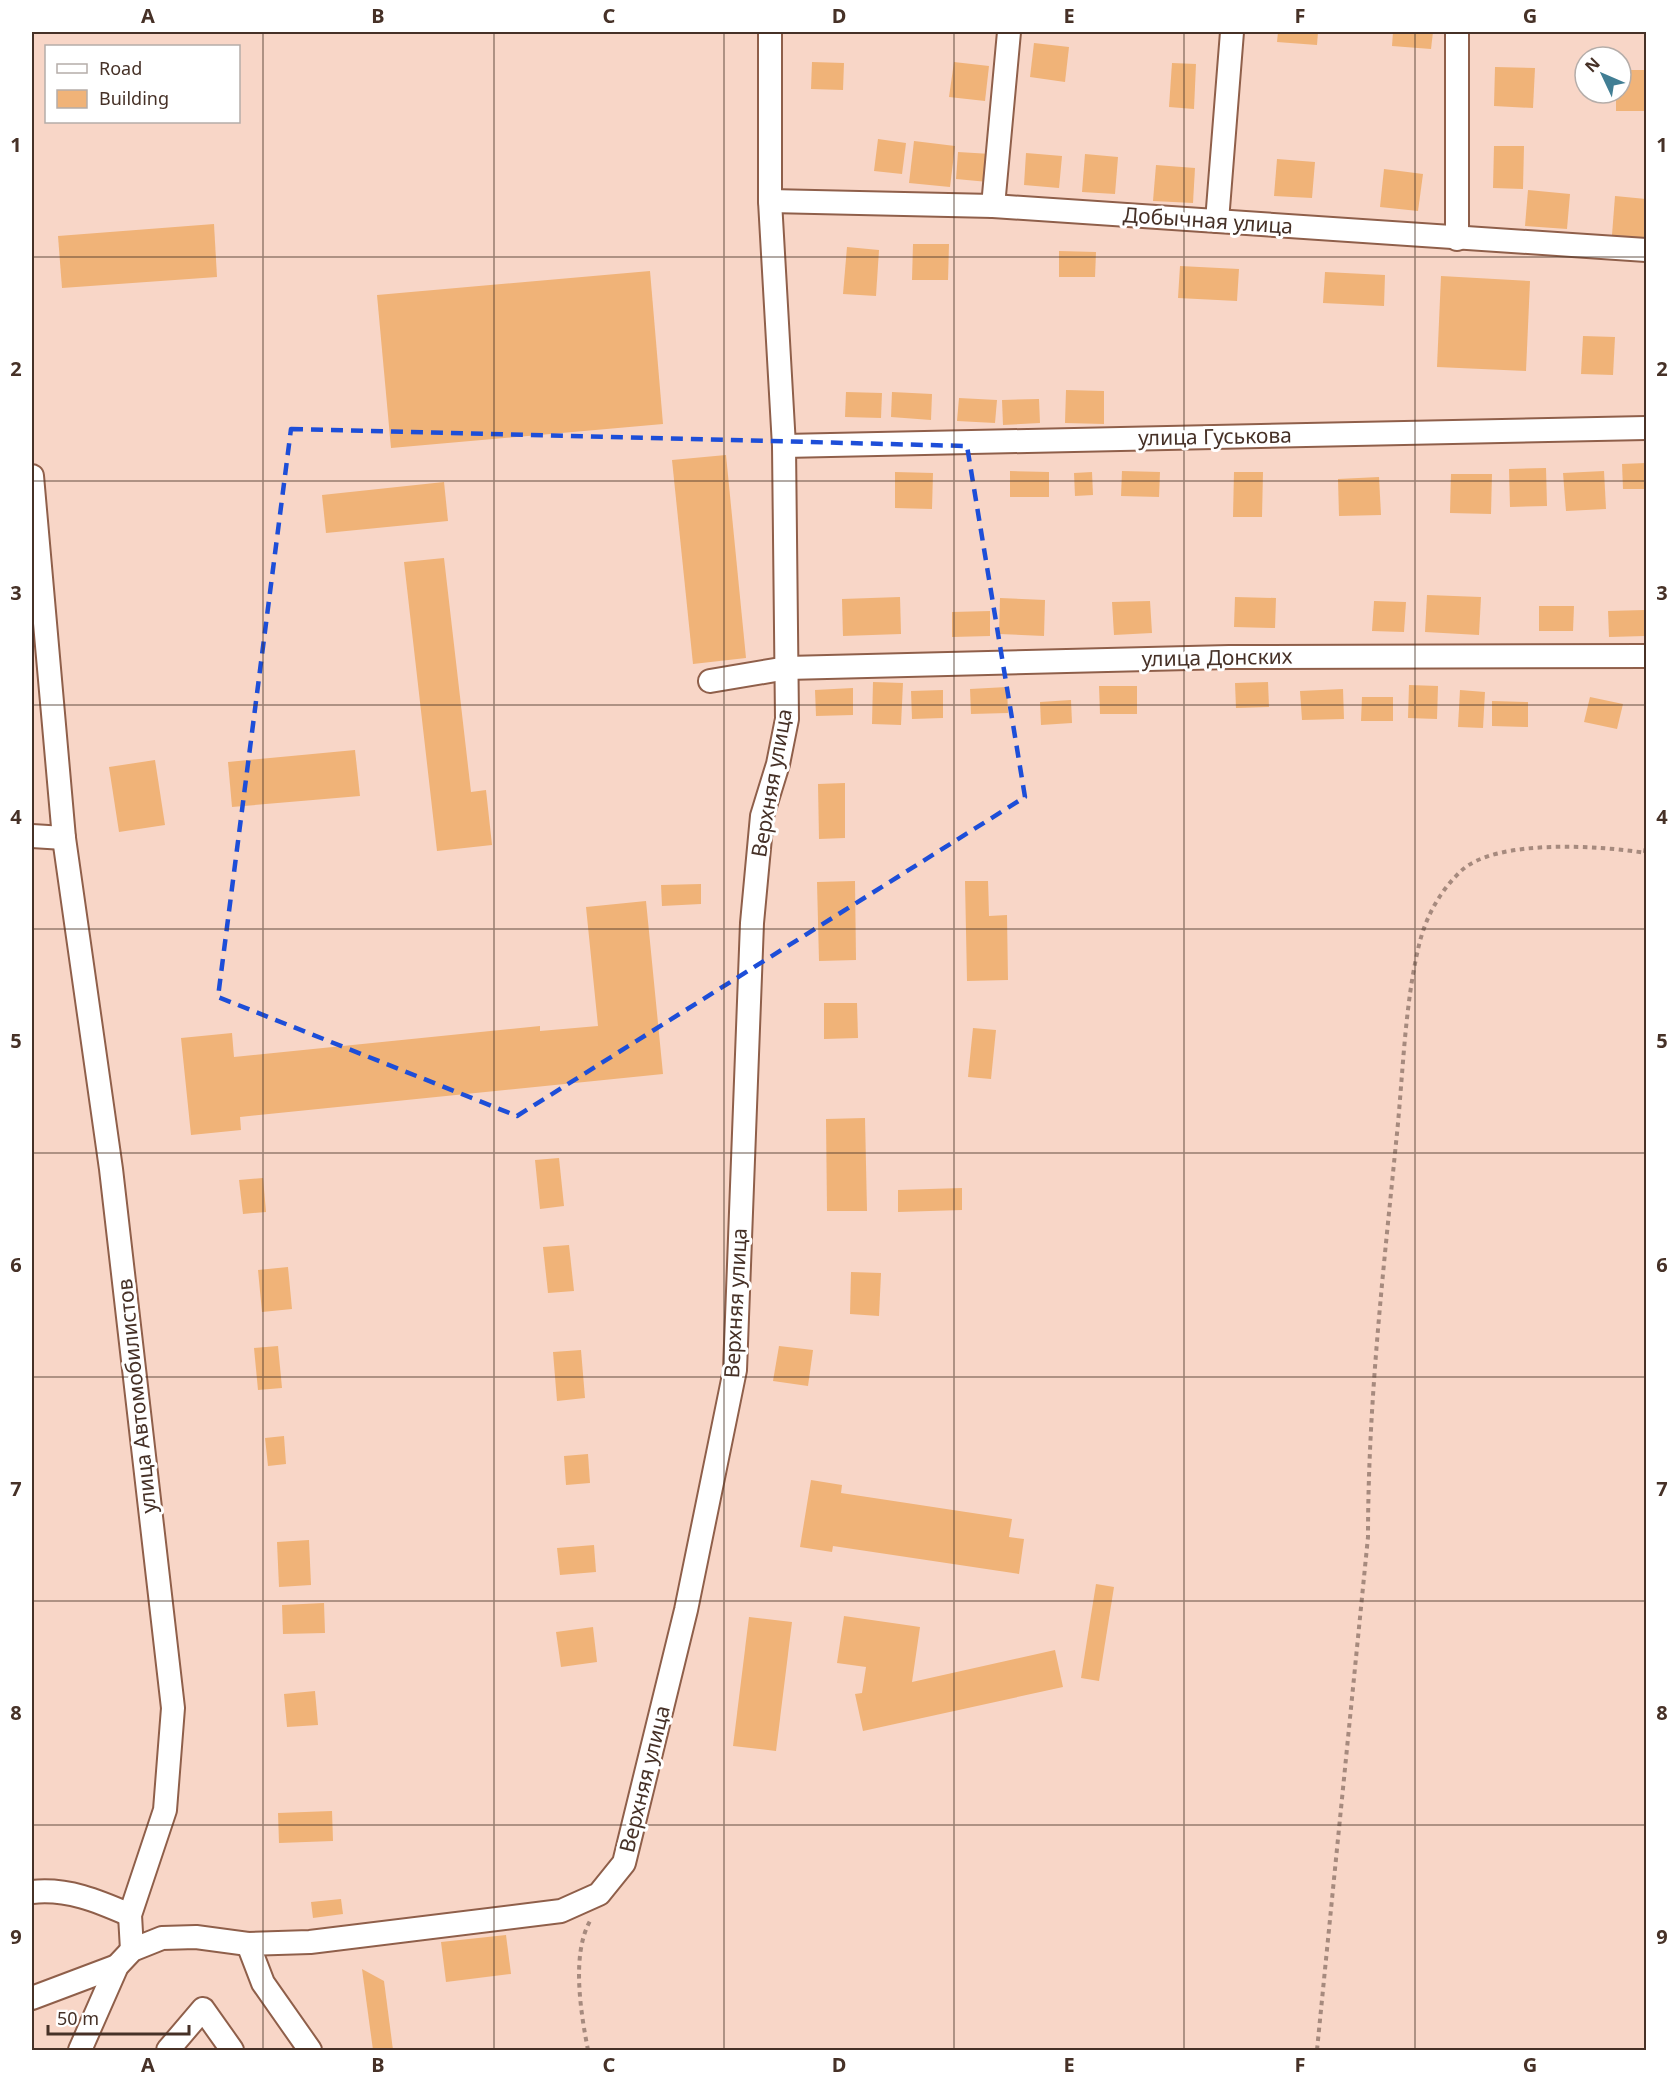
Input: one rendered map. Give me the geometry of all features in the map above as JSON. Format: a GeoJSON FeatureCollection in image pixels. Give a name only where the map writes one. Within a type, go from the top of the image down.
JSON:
{"type":"FeatureCollection","features":[{"type":"Feature","properties":{"kind":"street","name":"Верхняя улица"},"geometry":{"type":"LineString","coordinates":[[32,1998],[124,1958],[162,1938],[196,1937],[248,1944],[310,1942],[561,1911],[599,1894],[624,1863],[686,1610],[735,1370],[752,923],[762,816],[787,719],[784,446],[770,201],[770,32]]}},
{"type":"Feature","properties":{"kind":"street"},"geometry":{"type":"LineString","coordinates":[[993,206],[1009,32]]}},
{"type":"Feature","properties":{"kind":"street"},"geometry":{"type":"LineString","coordinates":[[1218,221],[1232,32]]}},
{"type":"Feature","properties":{"kind":"street"},"geometry":{"type":"LineString","coordinates":[[1457,32],[1457,239]]}},
{"type":"Feature","properties":{"kind":"street","name":"Добычная улица"},"geometry":{"type":"LineString","coordinates":[[770,201],[993,206],[1647,250]]}},
{"type":"Feature","properties":{"kind":"street","name":"улица Гуськова"},"geometry":{"type":"LineString","coordinates":[[784,446],[1647,428]]}},
{"type":"Feature","properties":{"kind":"street","name":"улица Автомобилистов"},"geometry":{"type":"LineString","coordinates":[[32,476],[64,838],[111,1169],[173,1708],[165,1810],[130,1915],[124,1958]]}},
{"type":"Feature","properties":{"kind":"street","name":"улица Донских"},"geometry":{"type":"LineString","coordinates":[[710,681],[787,668],[1229,657],[1647,656]]}},
{"type":"Feature","properties":{"kind":"street"},"geometry":{"type":"LineString","coordinates":[[32,837],[64,838]]}},
{"type":"Feature","properties":{"kind":"street"},"geometry":{"type":"LineString","coordinates":[[32,1892],[67,1893],[94,1899],[130,1915]]}},
{"type":"Feature","properties":{"kind":"street"},"geometry":{"type":"LineString","coordinates":[[248,1944],[263,1983],[310,2050]]}},
{"type":"Feature","properties":{"kind":"street"},"geometry":{"type":"LineString","coordinates":[[80,2050],[124,1958]]}},
{"type":"Feature","properties":{"kind":"street"},"geometry":{"type":"LineString","coordinates":[[168,2050],[203,2009],[232,2050]]}},
{"type":"Feature","properties":{"kind":"path"},"geometry":{"type":"LineString","coordinates":[[1317,2050],[1368,1537],[1368,1479],[1380,1301],[1407,1024],[1419,944],[1436,899],[1463,869],[1491,854],[1580,846],[1646,853],[1647,844]]}},
{"type":"Feature","properties":{"kind":"path"},"geometry":{"type":"LineString","coordinates":[[588,2050],[580,2008],[581,1966],[582,1935],[592,1916]]}},
{"type":"Feature","properties":{"kind":"highlighted area"},"geometry":{"type":"Polygon","coordinates":[[[291,429],[967,446],[1025,797],[517,1116],[218,997],[291,429]]]}},
{"type":"Feature","properties":{"kind":"building"},"geometry":{"type":"Polygon","coordinates":[[[1278,32],[1318,32],[1317,45],[1277,42],[1278,32]]]}},
{"type":"Feature","properties":{"kind":"building"},"geometry":{"type":"Polygon","coordinates":[[[1393,32],[1433,32],[1431,49],[1392,46],[1393,32]]]}},
{"type":"Feature","properties":{"kind":"building"},"geometry":{"type":"Polygon","coordinates":[[[1034,43],[1069,47],[1065,82],[1030,77],[1034,43]]]}},
{"type":"Feature","properties":{"kind":"building"},"geometry":{"type":"Polygon","coordinates":[[[812,62],[844,63],[843,90],[811,89],[812,62]]]}},
{"type":"Feature","properties":{"kind":"building"},"geometry":{"type":"Polygon","coordinates":[[[954,62],[989,66],[985,101],[949,97],[954,62]]]}},
{"type":"Feature","properties":{"kind":"building"},"geometry":{"type":"Polygon","coordinates":[[[1172,63],[1196,64],[1194,109],[1169,107],[1172,63]]]}},
{"type":"Feature","properties":{"kind":"building"},"geometry":{"type":"Polygon","coordinates":[[[1495,67],[1535,68],[1533,108],[1494,106],[1495,67]]]}},
{"type":"Feature","properties":{"kind":"building"},"geometry":{"type":"Polygon","coordinates":[[[1633,70],[1646,70],[1646,111],[1616,111],[1616,105],[1633,105],[1633,70]]]}},
{"type":"Feature","properties":{"kind":"building"},"geometry":{"type":"Polygon","coordinates":[[[878,139],[906,143],[902,174],[874,171],[878,139]]]}},
{"type":"Feature","properties":{"kind":"building"},"geometry":{"type":"Polygon","coordinates":[[[914,141],[955,146],[950,187],[909,183],[914,141]]]}},
{"type":"Feature","properties":{"kind":"building"},"geometry":{"type":"Polygon","coordinates":[[[1494,146],[1524,146],[1523,189],[1493,188],[1494,146]]]}},
{"type":"Feature","properties":{"kind":"building"},"geometry":{"type":"Polygon","coordinates":[[[958,152],[991,154],[988,182],[956,179],[958,152]]]}},
{"type":"Feature","properties":{"kind":"building"},"geometry":{"type":"Polygon","coordinates":[[[1026,153],[1062,156],[1059,188],[1024,185],[1026,153]]]}},
{"type":"Feature","properties":{"kind":"building"},"geometry":{"type":"Polygon","coordinates":[[[1085,154],[1118,157],[1115,194],[1082,192],[1085,154]]]}},
{"type":"Feature","properties":{"kind":"building"},"geometry":{"type":"Polygon","coordinates":[[[1277,159],[1315,162],[1312,198],[1274,196],[1277,159]]]}},
{"type":"Feature","properties":{"kind":"building"},"geometry":{"type":"Polygon","coordinates":[[[1156,165],[1195,168],[1193,203],[1153,201],[1156,165]]]}},
{"type":"Feature","properties":{"kind":"building"},"geometry":{"type":"Polygon","coordinates":[[[1384,169],[1423,174],[1418,211],[1380,207],[1384,169]]]}},
{"type":"Feature","properties":{"kind":"building"},"geometry":{"type":"Polygon","coordinates":[[[1528,190],[1570,194],[1567,229],[1525,226],[1528,190]]]}},
{"type":"Feature","properties":{"kind":"building"},"geometry":{"type":"Polygon","coordinates":[[[1615,196],[1646,199],[1646,238],[1612,235],[1615,196]]]}},
{"type":"Feature","properties":{"kind":"building"},"geometry":{"type":"Polygon","coordinates":[[[214,224],[217,277],[62,288],[58,236],[214,224]]]}},
{"type":"Feature","properties":{"kind":"building"},"geometry":{"type":"Polygon","coordinates":[[[913,244],[949,244],[948,280],[912,280],[913,244]]]}},
{"type":"Feature","properties":{"kind":"building"},"geometry":{"type":"Polygon","coordinates":[[[847,247],[879,250],[876,296],[843,294],[847,247]]]}},
{"type":"Feature","properties":{"kind":"building"},"geometry":{"type":"Polygon","coordinates":[[[1059,251],[1096,252],[1095,277],[1059,277],[1059,251]]]}},
{"type":"Feature","properties":{"kind":"building"},"geometry":{"type":"Polygon","coordinates":[[[1180,266],[1239,269],[1237,301],[1178,298],[1180,266]]]}},
{"type":"Feature","properties":{"kind":"building"},"geometry":{"type":"Polygon","coordinates":[[[650,271],[663,424],[391,448],[377,295],[650,271]]]}},
{"type":"Feature","properties":{"kind":"building"},"geometry":{"type":"Polygon","coordinates":[[[1325,272],[1385,275],[1384,306],[1323,303],[1325,272]]]}},
{"type":"Feature","properties":{"kind":"building"},"geometry":{"type":"Polygon","coordinates":[[[1441,276],[1530,281],[1526,371],[1437,367],[1441,276]]]}},
{"type":"Feature","properties":{"kind":"building"},"geometry":{"type":"Polygon","coordinates":[[[1583,336],[1615,337],[1613,375],[1581,374],[1583,336]]]}},
{"type":"Feature","properties":{"kind":"building"},"geometry":{"type":"Polygon","coordinates":[[[1066,390],[1104,391],[1104,424],[1065,423],[1066,390]]]}},
{"type":"Feature","properties":{"kind":"building"},"geometry":{"type":"Polygon","coordinates":[[[846,392],[882,393],[881,418],[845,417],[846,392]]]}},
{"type":"Feature","properties":{"kind":"building"},"geometry":{"type":"Polygon","coordinates":[[[892,392],[932,394],[931,420],[891,417],[892,392]]]}},
{"type":"Feature","properties":{"kind":"building"},"geometry":{"type":"Polygon","coordinates":[[[959,398],[997,400],[995,423],[957,421],[959,398]]]}},
{"type":"Feature","properties":{"kind":"building"},"geometry":{"type":"Polygon","coordinates":[[[1039,399],[1040,423],[1003,425],[1002,400],[1039,399]]]}},
{"type":"Feature","properties":{"kind":"building"},"geometry":{"type":"Polygon","coordinates":[[[726,455],[746,658],[693,664],[672,460],[726,455]]]}},
{"type":"Feature","properties":{"kind":"building"},"geometry":{"type":"Polygon","coordinates":[[[1646,463],[1646,489],[1623,489],[1622,464],[1646,463]]]}},
{"type":"Feature","properties":{"kind":"building"},"geometry":{"type":"Polygon","coordinates":[[[1546,468],[1547,506],[1510,507],[1509,469],[1546,468]]]}},
{"type":"Feature","properties":{"kind":"building"},"geometry":{"type":"Polygon","coordinates":[[[1010,471],[1049,472],[1049,497],[1010,497],[1010,471]]]}},
{"type":"Feature","properties":{"kind":"building"},"geometry":{"type":"Polygon","coordinates":[[[1122,471],[1160,472],[1159,497],[1121,496],[1122,471]]]}},
{"type":"Feature","properties":{"kind":"building"},"geometry":{"type":"Polygon","coordinates":[[[1604,471],[1606,509],[1566,511],[1563,473],[1604,471]]]}},
{"type":"Feature","properties":{"kind":"building"},"geometry":{"type":"Polygon","coordinates":[[[895,472],[933,473],[932,509],[895,508],[895,472]]]}},
{"type":"Feature","properties":{"kind":"building"},"geometry":{"type":"Polygon","coordinates":[[[1092,472],[1093,495],[1075,496],[1074,473],[1092,472]]]}},
{"type":"Feature","properties":{"kind":"building"},"geometry":{"type":"Polygon","coordinates":[[[1234,472],[1263,472],[1262,517],[1233,517],[1234,472]]]}},
{"type":"Feature","properties":{"kind":"building"},"geometry":{"type":"Polygon","coordinates":[[[1451,474],[1492,474],[1491,514],[1450,513],[1451,474]]]}},
{"type":"Feature","properties":{"kind":"building"},"geometry":{"type":"Polygon","coordinates":[[[1379,477],[1381,515],[1339,516],[1338,479],[1379,477]]]}},
{"type":"Feature","properties":{"kind":"building"},"geometry":{"type":"Polygon","coordinates":[[[444,482],[448,521],[326,533],[322,495],[444,482]]]}},
{"type":"Feature","properties":{"kind":"building"},"geometry":{"type":"Polygon","coordinates":[[[444,558],[471,792],[486,790],[492,845],[437,851],[404,562],[444,558]]]}},
{"type":"Feature","properties":{"kind":"building"},"geometry":{"type":"Polygon","coordinates":[[[1427,595],[1481,597],[1479,635],[1425,632],[1427,595]]]}},
{"type":"Feature","properties":{"kind":"building"},"geometry":{"type":"Polygon","coordinates":[[[900,597],[901,634],[843,636],[842,599],[900,597]]]}},
{"type":"Feature","properties":{"kind":"building"},"geometry":{"type":"Polygon","coordinates":[[[1235,597],[1276,598],[1275,628],[1234,627],[1235,597]]]}},
{"type":"Feature","properties":{"kind":"building"},"geometry":{"type":"Polygon","coordinates":[[[1000,598],[1045,600],[1044,636],[999,634],[1000,598]]]}},
{"type":"Feature","properties":{"kind":"building"},"geometry":{"type":"Polygon","coordinates":[[[1150,601],[1152,633],[1114,635],[1112,602],[1150,601]]]}},
{"type":"Feature","properties":{"kind":"building"},"geometry":{"type":"Polygon","coordinates":[[[1374,601],[1406,602],[1404,632],[1372,631],[1374,601]]]}},
{"type":"Feature","properties":{"kind":"building"},"geometry":{"type":"Polygon","coordinates":[[[1539,606],[1574,606],[1573,631],[1539,631],[1539,606]]]}},
{"type":"Feature","properties":{"kind":"building"},"geometry":{"type":"Polygon","coordinates":[[[1645,610],[1645,636],[1609,637],[1608,611],[1645,610]]]}},
{"type":"Feature","properties":{"kind":"building"},"geometry":{"type":"Polygon","coordinates":[[[990,611],[990,636],[952,637],[952,612],[990,611]]]}},
{"type":"Feature","properties":{"kind":"building"},"geometry":{"type":"Polygon","coordinates":[[[873,682],[903,683],[901,725],[872,724],[873,682]]]}},
{"type":"Feature","properties":{"kind":"building"},"geometry":{"type":"Polygon","coordinates":[[[1268,682],[1269,707],[1236,708],[1235,683],[1268,682]]]}},
{"type":"Feature","properties":{"kind":"building"},"geometry":{"type":"Polygon","coordinates":[[[1409,685],[1438,686],[1437,719],[1408,718],[1409,685]]]}},
{"type":"Feature","properties":{"kind":"building"},"geometry":{"type":"Polygon","coordinates":[[[1099,686],[1137,686],[1137,714],[1100,714],[1099,686]]]}},
{"type":"Feature","properties":{"kind":"building"},"geometry":{"type":"Polygon","coordinates":[[[1007,687],[1008,713],[971,714],[970,689],[1007,687]]]}},
{"type":"Feature","properties":{"kind":"building"},"geometry":{"type":"Polygon","coordinates":[[[853,688],[853,715],[816,716],[815,690],[853,688]]]}},
{"type":"Feature","properties":{"kind":"building"},"geometry":{"type":"Polygon","coordinates":[[[1343,689],[1344,719],[1302,720],[1300,691],[1343,689]]]}},
{"type":"Feature","properties":{"kind":"building"},"geometry":{"type":"Polygon","coordinates":[[[943,690],[943,718],[912,719],[911,691],[943,690]]]}},
{"type":"Feature","properties":{"kind":"building"},"geometry":{"type":"Polygon","coordinates":[[[1460,690],[1485,692],[1483,728],[1458,727],[1460,690]]]}},
{"type":"Feature","properties":{"kind":"building"},"geometry":{"type":"Polygon","coordinates":[[[1362,697],[1393,697],[1393,721],[1361,721],[1362,697]]]}},
{"type":"Feature","properties":{"kind":"building"},"geometry":{"type":"Polygon","coordinates":[[[1590,697],[1623,704],[1617,729],[1584,722],[1590,697]]]}},
{"type":"Feature","properties":{"kind":"building"},"geometry":{"type":"Polygon","coordinates":[[[1071,700],[1072,723],[1041,725],[1040,702],[1071,700]]]}},
{"type":"Feature","properties":{"kind":"building"},"geometry":{"type":"Polygon","coordinates":[[[1492,701],[1528,702],[1528,727],[1492,726],[1492,701]]]}},
{"type":"Feature","properties":{"kind":"building"},"geometry":{"type":"Polygon","coordinates":[[[355,750],[360,796],[232,807],[228,762],[355,750]]]}},
{"type":"Feature","properties":{"kind":"building"},"geometry":{"type":"Polygon","coordinates":[[[155,760],[165,825],[119,832],[109,767],[155,760]]]}},
{"type":"Feature","properties":{"kind":"building"},"geometry":{"type":"Polygon","coordinates":[[[845,783],[845,838],[819,839],[818,784],[845,783]]]}},
{"type":"Feature","properties":{"kind":"building"},"geometry":{"type":"Polygon","coordinates":[[[855,881],[856,960],[819,961],[817,882],[855,881]]]}},
{"type":"Feature","properties":{"kind":"building"},"geometry":{"type":"Polygon","coordinates":[[[965,881],[988,881],[989,916],[1007,915],[1008,980],[967,981],[965,881]]]}},
{"type":"Feature","properties":{"kind":"building"},"geometry":{"type":"Polygon","coordinates":[[[701,884],[701,904],[662,906],[661,885],[701,884]]]}},
{"type":"Feature","properties":{"kind":"building"},"geometry":{"type":"Polygon","coordinates":[[[646,901],[663,1074],[240,1117],[241,1130],[191,1135],[181,1038],[232,1033],[234,1057],[540,1026],[540,1031],[598,1026],[586,907],[646,901]]]}},
{"type":"Feature","properties":{"kind":"building"},"geometry":{"type":"Polygon","coordinates":[[[824,1003],[857,1003],[858,1038],[824,1039],[824,1003]]]}},
{"type":"Feature","properties":{"kind":"building"},"geometry":{"type":"Polygon","coordinates":[[[973,1028],[996,1030],[991,1079],[968,1077],[973,1028]]]}},
{"type":"Feature","properties":{"kind":"building"},"geometry":{"type":"Polygon","coordinates":[[[865,1118],[867,1211],[827,1211],[826,1119],[865,1118]]]}},
{"type":"Feature","properties":{"kind":"building"},"geometry":{"type":"Polygon","coordinates":[[[559,1158],[564,1206],[540,1209],[535,1160],[559,1158]]]}},
{"type":"Feature","properties":{"kind":"building"},"geometry":{"type":"Polygon","coordinates":[[[263,1178],[266,1212],[243,1214],[239,1180],[263,1178]]]}},
{"type":"Feature","properties":{"kind":"building"},"geometry":{"type":"Polygon","coordinates":[[[962,1188],[962,1210],[898,1212],[898,1190],[962,1188]]]}},
{"type":"Feature","properties":{"kind":"building"},"geometry":{"type":"Polygon","coordinates":[[[569,1245],[574,1291],[548,1293],[543,1247],[569,1245]]]}},
{"type":"Feature","properties":{"kind":"building"},"geometry":{"type":"Polygon","coordinates":[[[288,1267],[292,1309],[262,1312],[258,1270],[288,1267]]]}},
{"type":"Feature","properties":{"kind":"building"},"geometry":{"type":"Polygon","coordinates":[[[851,1272],[881,1273],[879,1316],[850,1314],[851,1272]]]}},
{"type":"Feature","properties":{"kind":"building"},"geometry":{"type":"Polygon","coordinates":[[[278,1346],[282,1388],[258,1390],[254,1348],[278,1346]]]}},
{"type":"Feature","properties":{"kind":"building"},"geometry":{"type":"Polygon","coordinates":[[[779,1346],[813,1350],[808,1386],[773,1381],[779,1346]]]}},
{"type":"Feature","properties":{"kind":"building"},"geometry":{"type":"Polygon","coordinates":[[[581,1350],[585,1398],[557,1401],[553,1352],[581,1350]]]}},
{"type":"Feature","properties":{"kind":"building"},"geometry":{"type":"Polygon","coordinates":[[[284,1436],[286,1464],[268,1466],[265,1438],[284,1436]]]}},
{"type":"Feature","properties":{"kind":"building"},"geometry":{"type":"Polygon","coordinates":[[[588,1454],[590,1483],[566,1485],[564,1456],[588,1454]]]}},
{"type":"Feature","properties":{"kind":"building"},"geometry":{"type":"Polygon","coordinates":[[[811,1480],[842,1485],[841,1493],[1012,1519],[1009,1537],[1024,1539],[1019,1574],[833,1546],[832,1552],[800,1547],[811,1480]]]}},
{"type":"Feature","properties":{"kind":"building"},"geometry":{"type":"Polygon","coordinates":[[[309,1540],[311,1585],[279,1587],[277,1542],[309,1540]]]}},
{"type":"Feature","properties":{"kind":"building"},"geometry":{"type":"Polygon","coordinates":[[[594,1545],[596,1572],[560,1575],[557,1548],[594,1545]]]}},
{"type":"Feature","properties":{"kind":"building"},"geometry":{"type":"Polygon","coordinates":[[[1096,1584],[1114,1587],[1099,1681],[1081,1678],[1096,1584]]]}},
{"type":"Feature","properties":{"kind":"building"},"geometry":{"type":"Polygon","coordinates":[[[324,1603],[325,1633],[283,1634],[282,1605],[324,1603]]]}},
{"type":"Feature","properties":{"kind":"building"},"geometry":{"type":"Polygon","coordinates":[[[844,1616],[920,1627],[912,1682],[1055,1650],[1063,1687],[863,1731],[855,1694],[862,1693],[866,1667],[837,1663],[844,1616]]]}},
{"type":"Feature","properties":{"kind":"building"},"geometry":{"type":"Polygon","coordinates":[[[749,1617],[792,1622],[776,1751],[733,1746],[749,1617]]]}},
{"type":"Feature","properties":{"kind":"building"},"geometry":{"type":"Polygon","coordinates":[[[593,1627],[597,1662],[561,1667],[556,1632],[593,1627]]]}},
{"type":"Feature","properties":{"kind":"building"},"geometry":{"type":"Polygon","coordinates":[[[315,1691],[318,1725],[287,1727],[284,1694],[315,1691]]]}},
{"type":"Feature","properties":{"kind":"building"},"geometry":{"type":"Polygon","coordinates":[[[332,1811],[333,1841],[279,1843],[278,1813],[332,1811]]]}},
{"type":"Feature","properties":{"kind":"building"},"geometry":{"type":"Polygon","coordinates":[[[341,1899],[343,1914],[313,1918],[311,1902],[341,1899]]]}},
{"type":"Feature","properties":{"kind":"building"},"geometry":{"type":"Polygon","coordinates":[[[506,1935],[511,1974],[446,1982],[441,1942],[506,1935]]]}},
{"type":"Feature","properties":{"kind":"building"},"geometry":{"type":"Polygon","coordinates":[[[362,1969],[384,1981],[393,2050],[373,2050],[362,1969]]]}}]}
